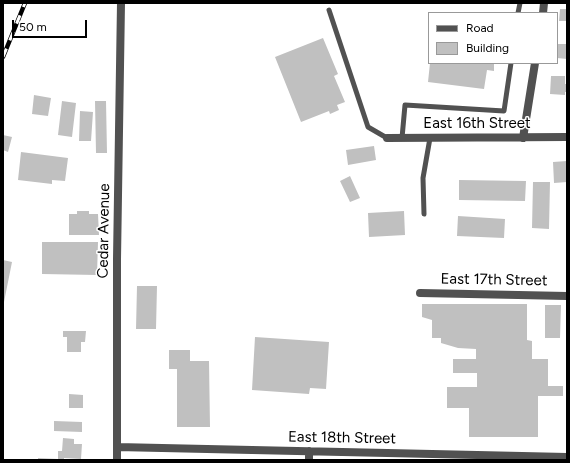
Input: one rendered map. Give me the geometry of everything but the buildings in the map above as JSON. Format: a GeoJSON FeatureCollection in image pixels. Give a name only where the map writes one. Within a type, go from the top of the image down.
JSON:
{"type":"FeatureCollection","features":[{"type":"Feature","properties":{"kind":"street","name":"Cedar Avenue"},"geometry":{"type":"LineString","coordinates":[[117,460],[117,259],[121,3]]}},
{"type":"Feature","properties":{"kind":"street"},"geometry":{"type":"LineString","coordinates":[[523,138],[535,64]]}},
{"type":"Feature","properties":{"kind":"street","name":"East 16th Street"},"geometry":{"type":"LineString","coordinates":[[387,138],[567,137]]}},
{"type":"Feature","properties":{"kind":"street","name":"East 17th Street"},"geometry":{"type":"LineString","coordinates":[[420,293],[567,296]]}},
{"type":"Feature","properties":{"kind":"street","name":"East 18th Street"},"geometry":{"type":"LineString","coordinates":[[117,447],[567,457]]}},
{"type":"Feature","properties":{"kind":"street"},"geometry":{"type":"LineString","coordinates":[[309,460],[310,451]]}},
{"type":"Feature","properties":{"kind":"lane"},"geometry":{"type":"LineString","coordinates":[[329,10],[368,127],[387,138]]}},
{"type":"Feature","properties":{"kind":"lane"},"geometry":{"type":"LineString","coordinates":[[402,138],[405,105],[504,112],[511,64]]}},
{"type":"Feature","properties":{"kind":"lane"},"geometry":{"type":"LineString","coordinates":[[424,214],[423,178],[430,138]]}},
{"type":"Feature","properties":{"kind":"railway"},"geometry":{"type":"LineString","coordinates":[[3,57],[25,3]]}}]}
